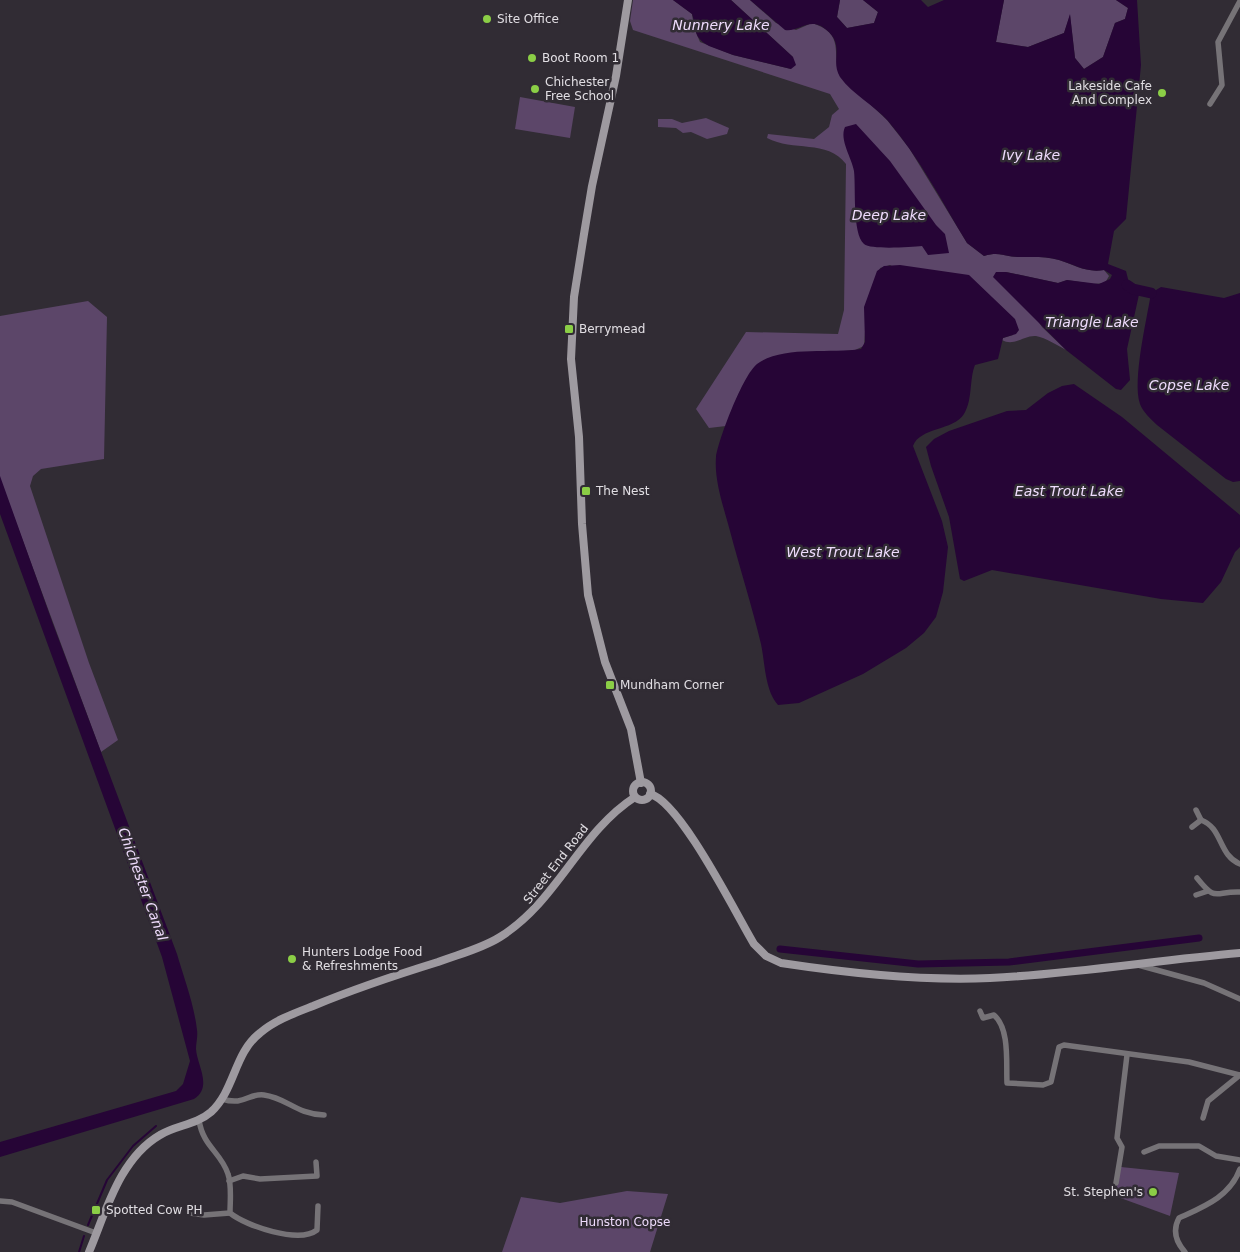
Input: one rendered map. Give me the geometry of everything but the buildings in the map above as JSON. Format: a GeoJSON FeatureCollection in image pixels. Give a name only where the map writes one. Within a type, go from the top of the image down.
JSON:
{"type":"FeatureCollection","features":[{"type":"Feature","properties":{"kind":"main road"},"geometry":{"type":"LineString","coordinates":[[628,0],[616,76],[589,205],[574,297],[571,359],[580,437],[582,524],[588,595],[606,662],[631,729],[641,783]]}},
{"type":"Feature","properties":{"kind":"main road"},"geometry":{"type":"LineString","coordinates":[[641,783],[649,786],[650,794]]}},
{"type":"Feature","properties":{"kind":"main road"},"geometry":{"type":"LineString","coordinates":[[641,783],[635,787],[635,797],[642,800],[650,794]]}},
{"type":"Feature","properties":{"kind":"main road"},"geometry":{"type":"LineString","coordinates":[[650,794],[661,798],[678,816],[754,944],[760,952],[774,960],[794,965],[889,974],[963,978],[1030,975],[1240,953]]}},
{"type":"Feature","properties":{"kind":"main road","name":"Street End Road"},"geometry":{"type":"LineString","coordinates":[[89,1252],[116,1188],[136,1156],[160,1135],[199,1120],[222,1100],[244,1050],[258,1034],[273,1024],[354,990],[486,944],[520,923],[553,889],[604,820],[635,797]]}},
{"type":"Feature","properties":{"kind":"street"},"geometry":{"type":"LineString","coordinates":[[1210,104],[1222,85],[1218,42],[1240,1]]}},
{"type":"Feature","properties":{"kind":"street"},"geometry":{"type":"LineString","coordinates":[[1196,810],[1201,820],[1216,830],[1230,859],[1240,864]]}},
{"type":"Feature","properties":{"kind":"street"},"geometry":{"type":"LineString","coordinates":[[1192,827],[1201,820]]}},
{"type":"Feature","properties":{"kind":"street"},"geometry":{"type":"LineString","coordinates":[[1197,878],[1208,891],[1220,895],[1240,892]]}},
{"type":"Feature","properties":{"kind":"street"},"geometry":{"type":"LineString","coordinates":[[1196,894],[1208,891]]}},
{"type":"Feature","properties":{"kind":"street"},"geometry":{"type":"LineString","coordinates":[[1131,964],[1204,983],[1240,999]]}},
{"type":"Feature","properties":{"kind":"street"},"geometry":{"type":"LineString","coordinates":[[980,1011],[983,1018],[994,1015],[1000,1020],[1003,1031],[1007,1083],[1043,1085],[1051,1082],[1059,1048],[1064,1045],[1126,1055],[1189,1062],[1240,1075]]}},
{"type":"Feature","properties":{"kind":"street"},"geometry":{"type":"LineString","coordinates":[[1116,1183],[1122,1147],[1117,1138],[1126,1055]]}},
{"type":"Feature","properties":{"kind":"street"},"geometry":{"type":"LineString","coordinates":[[1203,1118],[1208,1101],[1240,1075]]}},
{"type":"Feature","properties":{"kind":"street"},"geometry":{"type":"LineString","coordinates":[[222,1100],[236,1103],[259,1095],[267,1095],[305,1113],[324,1115]]}},
{"type":"Feature","properties":{"kind":"street"},"geometry":{"type":"LineString","coordinates":[[199,1120],[204,1138],[224,1165],[229,1181],[230,1213]]}},
{"type":"Feature","properties":{"kind":"street"},"geometry":{"type":"LineString","coordinates":[[1144,1152],[1159,1146],[1199,1146],[1216,1156],[1240,1160]]}},
{"type":"Feature","properties":{"kind":"street"},"geometry":{"type":"LineString","coordinates":[[229,1181],[243,1176],[260,1178],[317,1176],[316,1162]]}},
{"type":"Feature","properties":{"kind":"street"},"geometry":{"type":"LineString","coordinates":[[1185,1252],[1176,1240],[1175,1231],[1179,1218],[1221,1197],[1233,1184],[1240,1169]]}},
{"type":"Feature","properties":{"kind":"street"},"geometry":{"type":"LineString","coordinates":[[0,1202],[12,1202],[96,1233]]}},
{"type":"Feature","properties":{"kind":"street"},"geometry":{"type":"LineString","coordinates":[[190,1213],[204,1215],[230,1213],[243,1222],[260,1228],[304,1236],[311,1235],[317,1230],[318,1206]]}},
{"type":"Feature","properties":{"kind":"green space"},"geometry":{"type":"Polygon","coordinates":[[[633,0],[673,0],[692,14],[694,28],[700,42],[733,55],[791,69],[793,57],[731,0],[750,0],[776,23],[796,30],[812,23],[823,27],[833,39],[840,76],[887,120],[909,148],[967,243],[984,256],[998,254],[1014,257],[1049,258],[1086,269],[1104,270],[1109,276],[1105,283],[1093,284],[1067,280],[1058,283],[1006,272],[1042,327],[1066,350],[1036,336],[1027,337],[1015,342],[1006,342],[1002,340],[1003,338],[1013,335],[890,265],[880,268],[865,332],[864,346],[855,350],[769,358],[760,364],[747,379],[726,426],[709,428],[696,409],[746,332],[838,334],[844,310],[846,164],[838,156],[820,148],[777,142],[767,138],[768,134],[814,139],[829,127],[832,115],[839,109],[830,94],[633,30],[630,21],[633,0]]]}},
{"type":"Feature","properties":{"kind":"green space"},"geometry":{"type":"Polygon","coordinates":[[[840,0],[863,0],[878,12],[874,23],[847,28],[837,17],[840,0]]]}},
{"type":"Feature","properties":{"kind":"green space"},"geometry":{"type":"Polygon","coordinates":[[[1004,0],[1116,0],[1128,8],[1125,19],[1115,23],[1103,57],[1084,69],[1075,58],[1070,15],[1064,33],[1028,47],[996,42],[1004,0]]]}},
{"type":"Feature","properties":{"kind":"green space"},"geometry":{"type":"Polygon","coordinates":[[[520,97],[575,107],[570,138],[515,129],[520,97]]]}},
{"type":"Feature","properties":{"kind":"green space"},"geometry":{"type":"Polygon","coordinates":[[[706,118],[729,128],[727,134],[707,139],[691,132],[683,133],[676,128],[658,127],[658,119],[672,119],[682,123],[706,118]]]}},
{"type":"Feature","properties":{"kind":"green space"},"geometry":{"type":"Polygon","coordinates":[[[88,301],[107,317],[104,459],[41,469],[33,476],[30,486],[89,663],[118,740],[101,752],[0,479],[0,316],[88,301]]]}},
{"type":"Feature","properties":{"kind":"green space"},"geometry":{"type":"Polygon","coordinates":[[[1121,1167],[1179,1173],[1170,1216],[1115,1196],[1121,1167]]]}},
{"type":"Feature","properties":{"kind":"green space","name":"Hunston Copse"},"geometry":{"type":"Polygon","coordinates":[[[627,1191],[668,1194],[650,1252],[502,1252],[521,1197],[560,1203],[627,1191]]]}},
{"type":"Feature","properties":{"kind":"water","name":"Nunnery Lake"},"geometry":{"type":"Polygon","coordinates":[[[673,0],[731,0],[793,57],[796,65],[791,69],[733,55],[709,46],[697,36],[692,14],[673,0]]]}},
{"type":"Feature","properties":{"kind":"water","name":"Ivy Lake"},"geometry":{"type":"Polygon","coordinates":[[[750,0],[840,0],[837,17],[847,28],[874,23],[878,12],[863,0],[921,0],[928,7],[944,0],[1004,0],[996,42],[1028,47],[1064,33],[1070,14],[1075,58],[1084,69],[1103,57],[1115,23],[1125,19],[1128,8],[1116,0],[1137,0],[1141,65],[1126,219],[1114,231],[1108,264],[1126,271],[1129,283],[1140,290],[1127,349],[1130,380],[1121,390],[1116,389],[1066,350],[993,277],[996,272],[1006,272],[1058,283],[1067,280],[1099,284],[1110,279],[1112,275],[1104,270],[1086,269],[1049,258],[1014,257],[998,254],[984,256],[967,243],[910,149],[888,121],[840,77],[836,64],[836,45],[829,32],[816,24],[785,30],[750,0]]]}},
{"type":"Feature","properties":{"kind":"water","name":"Deep Lake"},"geometry":{"type":"Polygon","coordinates":[[[856,124],[890,161],[936,225],[945,234],[949,253],[928,255],[922,246],[883,248],[864,244],[860,238],[856,221],[854,171],[844,138],[845,127],[856,124]]]}},
{"type":"Feature","properties":{"kind":"water","name":"West Trout Lake"},"geometry":{"type":"Polygon","coordinates":[[[900,265],[969,275],[1015,319],[1019,330],[1016,334],[1003,338],[998,359],[975,365],[969,402],[964,414],[952,424],[922,435],[913,446],[942,521],[948,547],[943,592],[936,617],[924,633],[906,648],[863,674],[799,703],[778,705],[768,685],[761,644],[720,494],[716,475],[718,448],[739,393],[751,370],[757,364],[780,354],[861,349],[865,342],[864,307],[877,271],[884,266],[900,265]]]}},
{"type":"Feature","properties":{"kind":"water","name":"Copse Lake"},"geometry":{"type":"Polygon","coordinates":[[[1161,287],[1224,298],[1240,293],[1240,481],[1233,482],[1226,479],[1157,425],[1140,404],[1138,393],[1139,365],[1151,293],[1161,287]]]}},
{"type":"Feature","properties":{"kind":"water","name":"East Trout Lake"},"geometry":{"type":"Polygon","coordinates":[[[1074,384],[1122,417],[1240,515],[1240,547],[1235,552],[1221,582],[1203,603],[1161,599],[992,570],[964,581],[960,579],[949,517],[926,447],[934,439],[949,431],[1007,411],[1026,410],[1048,393],[1062,386],[1074,384]]]}},
{"type":"Feature","properties":{"kind":"water","name":"Chichester Canal"},"geometry":{"type":"Polygon","coordinates":[[[0,476],[53,624],[177,954],[194,1011],[197,1032],[196,1049],[203,1082],[200,1094],[194,1099],[0,1157],[0,1142],[176,1091],[183,1084],[190,1061],[162,957],[0,514],[0,476]]]}},
{"type":"Feature","properties":{"kind":"waterway"},"geometry":{"type":"LineString","coordinates":[[1127,285],[1133,289],[1151,293]]}},
{"type":"Feature","properties":{"kind":"waterway"},"geometry":{"type":"LineString","coordinates":[[780,949],[918,964],[1009,962],[1199,938]]}},
{"type":"Feature","properties":{"kind":"waterway"},"geometry":{"type":"LineString","coordinates":[[88,1225],[107,1180],[133,1146],[156,1126]]}},
{"type":"Feature","properties":{"kind":"waterway"},"geometry":{"type":"LineString","coordinates":[[79,1252],[84,1236]]}},
{"type":"Feature","properties":{"kind":"place","name":"Site Office"},"geometry":{"type":"Point","coordinates":[487,19]}},
{"type":"Feature","properties":{"kind":"place","name":"Boot Room 1"},"geometry":{"type":"Point","coordinates":[532,58]}},
{"type":"Feature","properties":{"kind":"place","name":"Chichester Free School"},"geometry":{"type":"Point","coordinates":[535,89]}},
{"type":"Feature","properties":{"kind":"place","name":"Lakeside Cafe And Complex"},"geometry":{"type":"Point","coordinates":[1162,93]}},
{"type":"Feature","properties":{"kind":"place","name":"Berrymead"},"geometry":{"type":"Point","coordinates":[569,329]}},
{"type":"Feature","properties":{"kind":"place","name":"The Nest"},"geometry":{"type":"Point","coordinates":[586,491]}},
{"type":"Feature","properties":{"kind":"place","name":"Mundham Corner"},"geometry":{"type":"Point","coordinates":[610,685]}},
{"type":"Feature","properties":{"kind":"place","name":"Hunters Lodge Food & Refreshments"},"geometry":{"type":"Point","coordinates":[292,959]}},
{"type":"Feature","properties":{"kind":"place","name":"St. Stephen's"},"geometry":{"type":"Point","coordinates":[1153,1192]}},
{"type":"Feature","properties":{"kind":"place","name":"Spotted Cow PH"},"geometry":{"type":"Point","coordinates":[96,1210]}},
{"type":"Feature","properties":{"kind":"water label","name":"Triangle Lake"},"geometry":{"type":"Point","coordinates":[1092,322]}}]}
